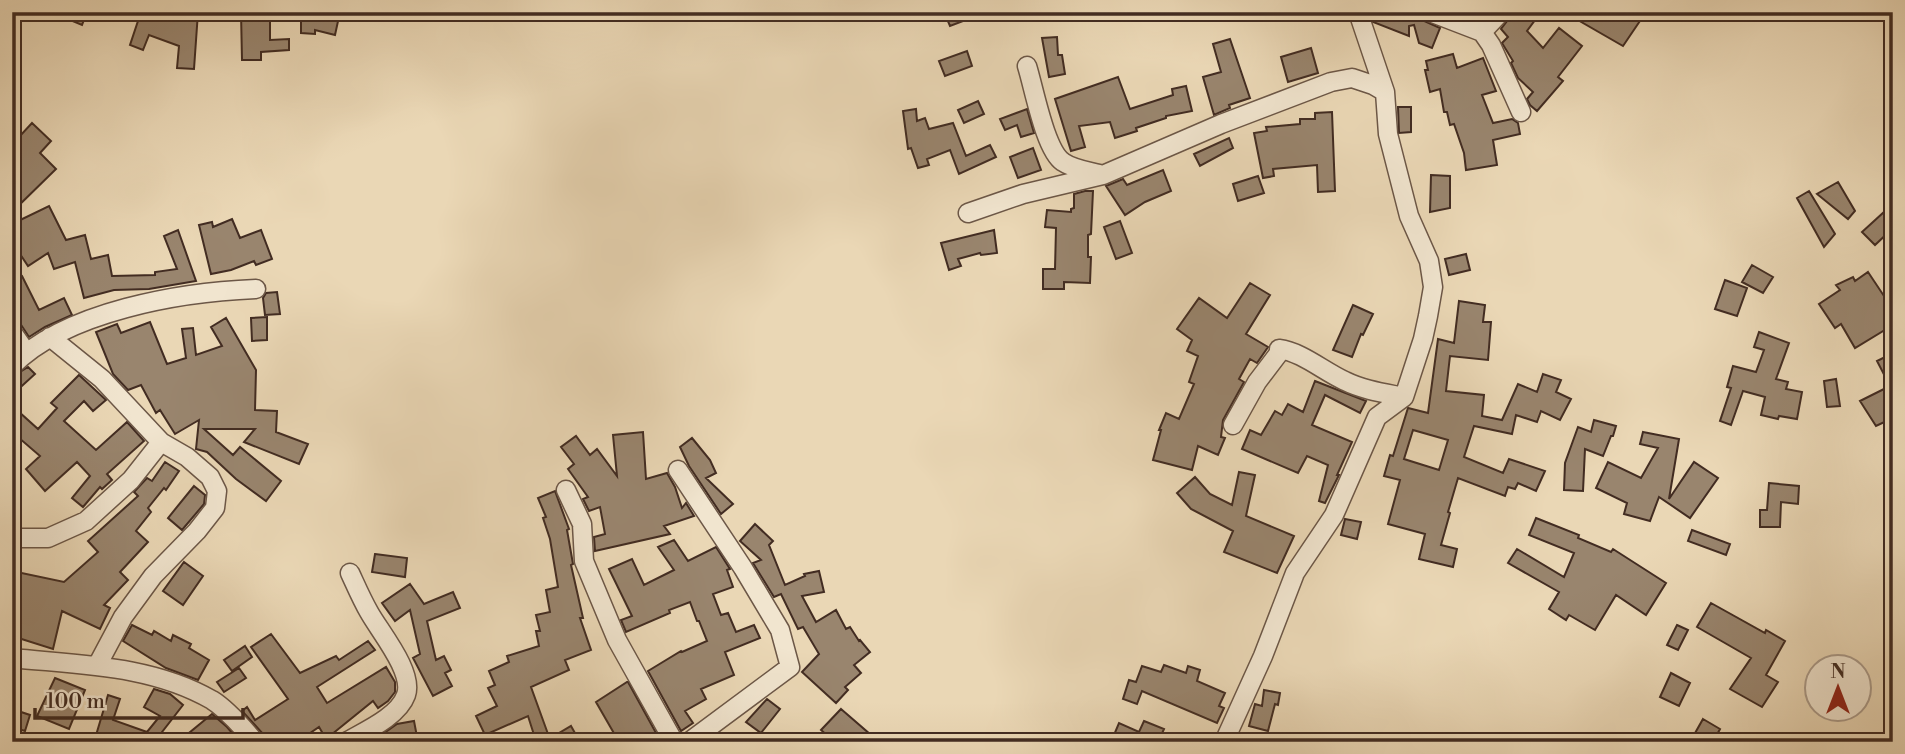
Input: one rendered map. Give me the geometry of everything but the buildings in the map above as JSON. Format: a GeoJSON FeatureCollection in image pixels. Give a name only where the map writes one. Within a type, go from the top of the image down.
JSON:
{"type":"FeatureCollection","features":[{"type":"Feature","properties":{"kind":"street"},"geometry":{"type":"LineString","coordinates":[[1224,742],[1263,656],[1295,573],[1334,515],[1377,417],[1405,397],[1423,339],[1433,287],[1429,261],[1409,216],[1394,160],[1388,134],[1385,92],[1358,12]]}},
{"type":"Feature","properties":{"kind":"street"},"geometry":{"type":"LineString","coordinates":[[1430,12],[1482,32],[1491,45],[1521,112]]}},
{"type":"Feature","properties":{"kind":"street"},"geometry":{"type":"LineString","coordinates":[[1482,32],[1501,12]]}},
{"type":"Feature","properties":{"kind":"street"},"geometry":{"type":"LineString","coordinates":[[1027,66],[1045,131],[1054,152],[1061,161],[1070,166],[1103,175]]}},
{"type":"Feature","properties":{"kind":"street"},"geometry":{"type":"LineString","coordinates":[[968,213],[1023,194],[1103,175],[1221,124],[1331,82],[1352,78],[1364,80],[1385,92]]}},
{"type":"Feature","properties":{"kind":"street"},"geometry":{"type":"LineString","coordinates":[[12,366],[26,352],[50,337],[101,317],[153,302],[212,291],[256,289]]}},
{"type":"Feature","properties":{"kind":"street"},"geometry":{"type":"LineString","coordinates":[[12,331],[26,352]]}},
{"type":"Feature","properties":{"kind":"street"},"geometry":{"type":"LineString","coordinates":[[50,337],[102,379],[161,442],[187,457],[210,477],[217,491],[215,508],[146,586],[123,617],[98,664]]}},
{"type":"Feature","properties":{"kind":"street"},"geometry":{"type":"LineString","coordinates":[[1233,425],[1279,349],[1290,350],[1346,382],[1365,389],[1405,397]]}},
{"type":"Feature","properties":{"kind":"street"},"geometry":{"type":"LineString","coordinates":[[12,538],[48,538],[86,521],[131,480],[161,442]]}},
{"type":"Feature","properties":{"kind":"street"},"geometry":{"type":"LineString","coordinates":[[678,470],[743,568],[779,630],[790,667],[689,742]]}},
{"type":"Feature","properties":{"kind":"street"},"geometry":{"type":"LineString","coordinates":[[566,490],[582,524],[584,561],[617,640],[674,742]]}},
{"type":"Feature","properties":{"kind":"street"},"geometry":{"type":"LineString","coordinates":[[346,742],[395,711],[406,695],[405,676],[350,573]]}},
{"type":"Feature","properties":{"kind":"street"},"geometry":{"type":"LineString","coordinates":[[12,658],[98,664],[170,681],[214,701],[255,742]]}}]}
